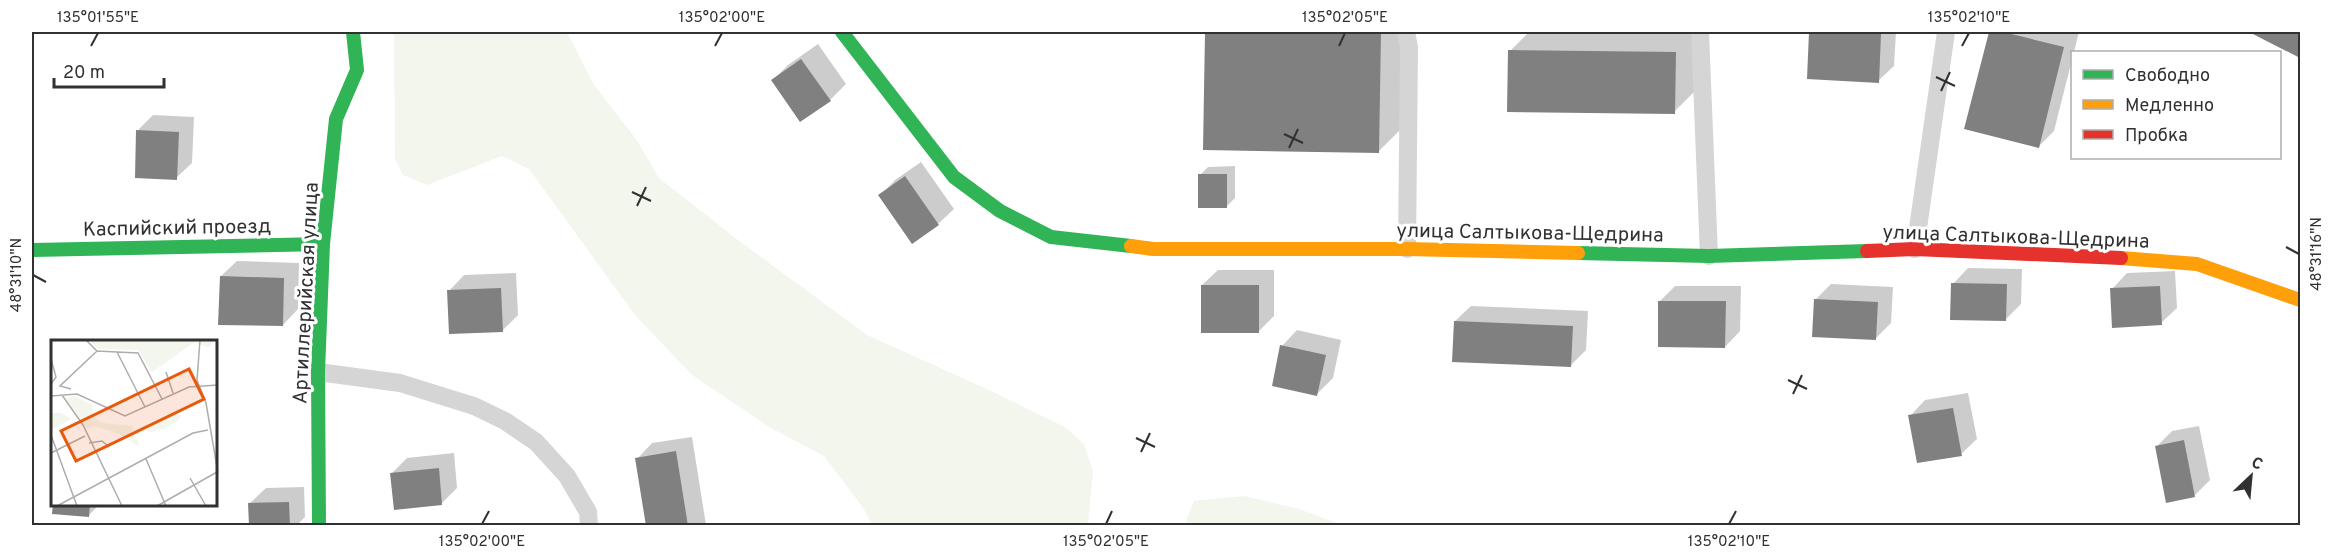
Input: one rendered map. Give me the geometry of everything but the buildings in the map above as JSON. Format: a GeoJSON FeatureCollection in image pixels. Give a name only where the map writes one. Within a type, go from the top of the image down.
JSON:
{"type":"FeatureCollection","features":[{"type":"Feature","properties":{"kind":"street","name":"Артиллерийская улица"},"geometry":{"type":"LineString","coordinates":[[319,525],[318,372],[322,244],[336,119],[357,70],[353,32]]}},
{"type":"Feature","properties":{"kind":"street","name":"улица Салтыкова-Щедрина"},"geometry":{"type":"LineString","coordinates":[[842,32],[954,177],[1000,210],[1051,237],[1153,249],[1407,249],[1709,256],[1915,249],[2126,258],[2197,264],[2301,300]]}},
{"type":"Feature","properties":{"kind":"street","name":"Каспийский проезд"},"geometry":{"type":"LineString","coordinates":[[32,250],[322,244]]}},
{"type":"Feature","properties":{"kind":"lane"},"geometry":{"type":"LineString","coordinates":[[1406,32],[1409,47],[1407,249]]}},
{"type":"Feature","properties":{"kind":"lane"},"geometry":{"type":"LineString","coordinates":[[1700,32],[1709,256]]}},
{"type":"Feature","properties":{"kind":"lane"},"geometry":{"type":"LineString","coordinates":[[1915,249],[1946,32]]}},
{"type":"Feature","properties":{"kind":"lane"},"geometry":{"type":"LineString","coordinates":[[318,372],[400,383],[474,406],[505,421],[536,442],[567,476],[588,512],[589,525]]}},
{"type":"Feature","properties":{"kind":"shaded area"},"geometry":{"type":"Polygon","coordinates":[[[394,32],[567,32],[594,85],[636,139],[659,178],[738,240],[867,335],[1065,427],[1084,444],[1093,471],[1088,525],[872,525],[864,509],[824,456],[771,428],[692,375],[635,315],[529,169],[502,156],[427,185],[403,175],[395,159],[394,32]]]}},
{"type":"Feature","properties":{"kind":"shaded area"},"geometry":{"type":"Polygon","coordinates":[[[1244,496],[1299,509],[1342,525],[1187,525],[1186,521],[1194,501],[1244,496]]]}},
{"type":"Feature","properties":{"kind":"traffic: fast"},"geometry":{"type":"LineString","coordinates":[[319,526],[318,372],[323,244],[336,119],[357,70],[353,32]]}},
{"type":"Feature","properties":{"kind":"traffic: fast"},"geometry":{"type":"LineString","coordinates":[[842,32],[954,177],[1000,211],[1051,237],[1131,246]]}},
{"type":"Feature","properties":{"kind":"traffic: fast"},"geometry":{"type":"LineString","coordinates":[[32,250],[323,244]]}},
{"type":"Feature","properties":{"kind":"traffic: fast"},"geometry":{"type":"LineString","coordinates":[[1578,253],[1709,256],[1867,251]]}},
{"type":"Feature","properties":{"kind":"traffic: slow"},"geometry":{"type":"LineString","coordinates":[[1131,246],[1153,249],[1407,249],[1578,253]]}},
{"type":"Feature","properties":{"kind":"traffic: slow"},"geometry":{"type":"LineString","coordinates":[[2121,258],[2197,264],[2300,300]]}},
{"type":"Feature","properties":{"kind":"traffic: jam"},"geometry":{"type":"LineString","coordinates":[[1867,251],[1915,249],[2121,258]]}}]}
